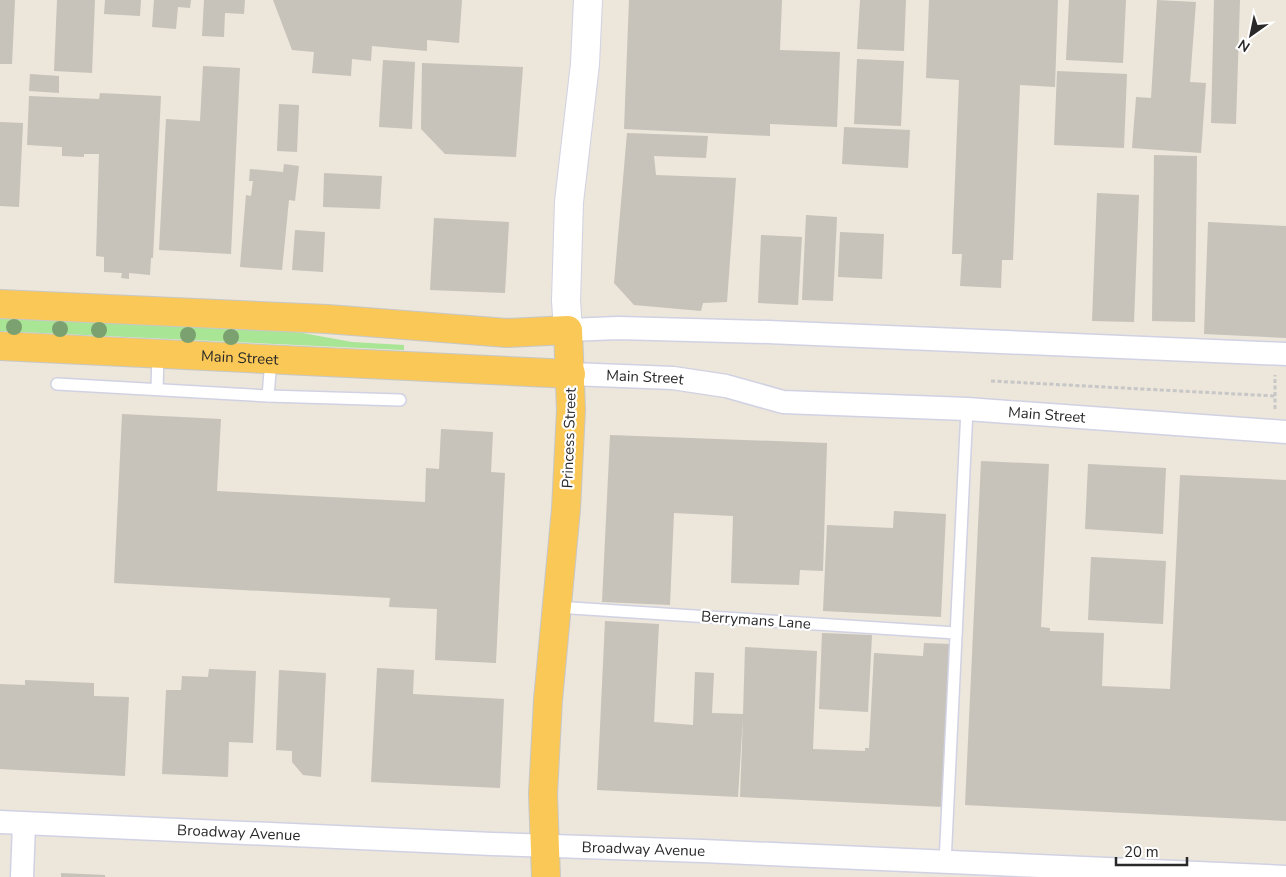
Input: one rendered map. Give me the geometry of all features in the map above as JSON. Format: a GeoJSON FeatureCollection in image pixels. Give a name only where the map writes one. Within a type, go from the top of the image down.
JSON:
{"type":"FeatureCollection","features":[{"type":"Feature","properties":{"kind":"highway"},"geometry":{"type":"LineString","coordinates":[[0,304],[327,319],[508,333],[568,330]]}},
{"type":"Feature","properties":{"kind":"highway","name":"Princess Street"},"geometry":{"type":"LineString","coordinates":[[546,877],[543,794],[548,700],[566,509],[572,410],[568,330]]}},
{"type":"Feature","properties":{"kind":"highway","name":"Main Street"},"geometry":{"type":"LineString","coordinates":[[0,346],[571,374]]}},
{"type":"Feature","properties":{"kind":"main road","name":"Princess Street"},"geometry":{"type":"LineString","coordinates":[[568,330],[566,301],[569,202],[585,64],[588,0]]}},
{"type":"Feature","properties":{"kind":"street"},"geometry":{"type":"LineString","coordinates":[[568,330],[618,328],[768,332],[1286,354]]}},
{"type":"Feature","properties":{"kind":"street","name":"Main Street"},"geometry":{"type":"LineString","coordinates":[[571,374],[673,378],[726,386],[783,402],[967,409],[1280,425]]}},
{"type":"Feature","properties":{"kind":"street","name":"Broadway Avenue"},"geometry":{"type":"LineString","coordinates":[[0,822],[946,862],[1139,874],[1286,877]]}},
{"type":"Feature","properties":{"kind":"street"},"geometry":{"type":"LineString","coordinates":[[22,877],[24,824]]}},
{"type":"Feature","properties":{"kind":"lane"},"geometry":{"type":"LineString","coordinates":[[157,389],[158,354]]}},
{"type":"Feature","properties":{"kind":"lane"},"geometry":{"type":"LineString","coordinates":[[268,396],[271,360]]}},
{"type":"Feature","properties":{"kind":"lane"},"geometry":{"type":"LineString","coordinates":[[57,384],[268,396],[400,400]]}},
{"type":"Feature","properties":{"kind":"lane"},"geometry":{"type":"LineString","coordinates":[[946,862],[967,409]]}},
{"type":"Feature","properties":{"kind":"lane","name":"Berrymans Lane"},"geometry":{"type":"LineString","coordinates":[[556,607],[956,633]]}},
{"type":"Feature","properties":{"kind":"path"},"geometry":{"type":"LineString","coordinates":[[1275,374],[1275,396],[1280,425]]}},
{"type":"Feature","properties":{"kind":"path"},"geometry":{"type":"LineString","coordinates":[[991,381],[1275,396]]}},
{"type":"Feature","properties":{"kind":"green space"},"geometry":{"type":"Polygon","coordinates":[[[0,318],[297,332],[352,342],[404,345],[404,350],[0,331],[0,318]]]}},
{"type":"Feature","properties":{"kind":"building"},"geometry":{"type":"Polygon","coordinates":[[[0,0],[15,0],[12,64],[0,64],[0,0]]]}},
{"type":"Feature","properties":{"kind":"building"},"geometry":{"type":"Polygon","coordinates":[[[57,0],[95,0],[92,73],[54,71],[57,0]]]}},
{"type":"Feature","properties":{"kind":"building"},"geometry":{"type":"Polygon","coordinates":[[[105,0],[141,0],[140,16],[104,14],[105,0]]]}},
{"type":"Feature","properties":{"kind":"building"},"geometry":{"type":"Polygon","coordinates":[[[154,0],[191,0],[190,8],[178,7],[176,29],[152,27],[154,0]]]}},
{"type":"Feature","properties":{"kind":"building"},"geometry":{"type":"Polygon","coordinates":[[[204,0],[245,0],[244,14],[225,13],[224,37],[202,36],[204,0]]]}},
{"type":"Feature","properties":{"kind":"building"},"geometry":{"type":"Polygon","coordinates":[[[273,0],[462,0],[459,43],[427,40],[427,51],[372,46],[371,61],[352,59],[351,76],[312,73],[314,52],[292,50],[273,0]]]}},
{"type":"Feature","properties":{"kind":"building"},"geometry":{"type":"Polygon","coordinates":[[[629,0],[782,0],[780,50],[840,52],[837,127],[770,124],[770,136],[624,129],[629,0]]]}},
{"type":"Feature","properties":{"kind":"building"},"geometry":{"type":"Polygon","coordinates":[[[860,0],[906,0],[904,51],[857,49],[860,0]]]}},
{"type":"Feature","properties":{"kind":"building"},"geometry":{"type":"Polygon","coordinates":[[[929,0],[1058,0],[1055,87],[1020,85],[1013,260],[1002,260],[1001,288],[960,286],[962,254],[952,254],[959,80],[926,78],[929,0]]]}},
{"type":"Feature","properties":{"kind":"building"},"geometry":{"type":"Polygon","coordinates":[[[1069,0],[1126,0],[1123,63],[1066,60],[1069,0]]]}},
{"type":"Feature","properties":{"kind":"building"},"geometry":{"type":"Polygon","coordinates":[[[1157,0],[1196,2],[1190,82],[1206,83],[1201,153],[1132,148],[1136,97],[1151,98],[1157,0]]]}},
{"type":"Feature","properties":{"kind":"building"},"geometry":{"type":"Polygon","coordinates":[[[1214,0],[1240,0],[1236,124],[1211,123],[1214,0]]]}},
{"type":"Feature","properties":{"kind":"building"},"geometry":{"type":"Polygon","coordinates":[[[857,59],[904,61],[901,126],[854,124],[857,59]]]}},
{"type":"Feature","properties":{"kind":"building"},"geometry":{"type":"Polygon","coordinates":[[[383,60],[415,62],[412,129],[379,127],[383,60]]]}},
{"type":"Feature","properties":{"kind":"building"},"geometry":{"type":"Polygon","coordinates":[[[422,63],[523,67],[516,157],[445,154],[421,129],[422,63]]]}},
{"type":"Feature","properties":{"kind":"building"},"geometry":{"type":"Polygon","coordinates":[[[203,66],[240,68],[231,254],[159,250],[166,119],[200,121],[203,66]]]}},
{"type":"Feature","properties":{"kind":"building"},"geometry":{"type":"Polygon","coordinates":[[[1057,71],[1127,74],[1124,148],[1054,145],[1057,71]]]}},
{"type":"Feature","properties":{"kind":"building"},"geometry":{"type":"Polygon","coordinates":[[[30,74],[59,76],[59,93],[29,91],[30,74]]]}},
{"type":"Feature","properties":{"kind":"building"},"geometry":{"type":"Polygon","coordinates":[[[100,93],[161,96],[153,258],[151,258],[150,275],[129,273],[129,279],[121,278],[122,273],[104,272],[104,257],[96,256],[99,154],[84,154],[84,157],[62,156],[62,147],[27,145],[29,96],[99,99],[100,93]]]}},
{"type":"Feature","properties":{"kind":"building"},"geometry":{"type":"Polygon","coordinates":[[[279,104],[299,105],[297,152],[277,151],[279,104]]]}},
{"type":"Feature","properties":{"kind":"building"},"geometry":{"type":"Polygon","coordinates":[[[0,122],[23,123],[19,207],[0,206],[0,122]]]}},
{"type":"Feature","properties":{"kind":"building"},"geometry":{"type":"Polygon","coordinates":[[[844,127],[910,130],[908,168],[842,164],[844,127]]]}},
{"type":"Feature","properties":{"kind":"building"},"geometry":{"type":"Polygon","coordinates":[[[627,133],[708,136],[706,158],[654,156],[656,175],[736,178],[727,302],[703,303],[701,311],[634,305],[614,283],[627,133]]]}},
{"type":"Feature","properties":{"kind":"building"},"geometry":{"type":"Polygon","coordinates":[[[1154,155],[1197,156],[1195,322],[1152,321],[1154,155]]]}},
{"type":"Feature","properties":{"kind":"building"},"geometry":{"type":"Polygon","coordinates":[[[284,164],[299,166],[295,201],[289,200],[282,270],[240,267],[246,195],[251,196],[253,181],[249,181],[250,169],[283,172],[284,164]]]}},
{"type":"Feature","properties":{"kind":"building"},"geometry":{"type":"Polygon","coordinates":[[[324,173],[382,176],[380,209],[323,207],[324,173]]]}},
{"type":"Feature","properties":{"kind":"building"},"geometry":{"type":"Polygon","coordinates":[[[1097,193],[1139,195],[1134,322],[1092,321],[1097,193]]]}},
{"type":"Feature","properties":{"kind":"building"},"geometry":{"type":"Polygon","coordinates":[[[806,215],[837,217],[833,301],[802,300],[806,215]]]}},
{"type":"Feature","properties":{"kind":"building"},"geometry":{"type":"Polygon","coordinates":[[[434,218],[509,222],[505,293],[430,290],[434,218]]]}},
{"type":"Feature","properties":{"kind":"building"},"geometry":{"type":"Polygon","coordinates":[[[1208,222],[1286,226],[1286,338],[1204,334],[1208,222]]]}},
{"type":"Feature","properties":{"kind":"building"},"geometry":{"type":"Polygon","coordinates":[[[295,230],[325,232],[323,272],[292,270],[295,230]]]}},
{"type":"Feature","properties":{"kind":"building"},"geometry":{"type":"Polygon","coordinates":[[[840,232],[884,234],[882,279],[838,277],[840,232]]]}},
{"type":"Feature","properties":{"kind":"building"},"geometry":{"type":"Polygon","coordinates":[[[761,235],[802,237],[798,305],[758,303],[761,235]]]}},
{"type":"Feature","properties":{"kind":"building"},"geometry":{"type":"Polygon","coordinates":[[[122,414],[221,419],[217,491],[425,502],[426,468],[439,469],[441,429],[493,432],[491,472],[505,473],[496,663],[435,660],[437,609],[389,607],[390,598],[114,583],[122,414]]]}},
{"type":"Feature","properties":{"kind":"building"},"geometry":{"type":"Polygon","coordinates":[[[610,435],[827,443],[823,571],[800,570],[799,585],[731,583],[733,516],[674,513],[670,605],[602,602],[610,435]]]}},
{"type":"Feature","properties":{"kind":"building"},"geometry":{"type":"Polygon","coordinates":[[[981,461],[1049,464],[1041,627],[1050,628],[1050,631],[1104,633],[1102,686],[1170,689],[1180,475],[1286,480],[1286,821],[965,805],[981,461]]]}},
{"type":"Feature","properties":{"kind":"building"},"geometry":{"type":"Polygon","coordinates":[[[1088,464],[1166,468],[1163,534],[1085,529],[1088,464]]]}},
{"type":"Feature","properties":{"kind":"building"},"geometry":{"type":"Polygon","coordinates":[[[894,511],[946,514],[941,617],[823,611],[827,525],[893,528],[894,511]]]}},
{"type":"Feature","properties":{"kind":"building"},"geometry":{"type":"Polygon","coordinates":[[[1091,557],[1166,561],[1163,624],[1088,620],[1091,557]]]}},
{"type":"Feature","properties":{"kind":"building"},"geometry":{"type":"Polygon","coordinates":[[[605,621],[659,624],[654,722],[693,725],[695,672],[714,673],[712,713],[743,714],[745,647],[817,651],[813,749],[865,751],[865,748],[869,748],[874,653],[923,656],[924,643],[951,644],[943,807],[740,797],[743,717],[738,797],[597,790],[605,621]]]}},
{"type":"Feature","properties":{"kind":"building"},"geometry":{"type":"Polygon","coordinates":[[[822,633],[872,635],[868,712],[819,709],[822,633]]]}},
{"type":"Feature","properties":{"kind":"building"},"geometry":{"type":"Polygon","coordinates":[[[377,668],[414,670],[413,694],[504,699],[500,788],[371,782],[377,668]]]}},
{"type":"Feature","properties":{"kind":"building"},"geometry":{"type":"Polygon","coordinates":[[[209,669],[256,671],[253,743],[229,742],[228,777],[162,774],[166,690],[181,690],[182,676],[208,677],[209,669]]]}},
{"type":"Feature","properties":{"kind":"building"},"geometry":{"type":"Polygon","coordinates":[[[279,670],[326,673],[321,777],[303,775],[292,762],[292,751],[276,750],[279,670]]]}},
{"type":"Feature","properties":{"kind":"building"},"geometry":{"type":"Polygon","coordinates":[[[25,680],[94,683],[94,696],[129,697],[125,776],[0,769],[0,684],[25,685],[25,680]]]}},
{"type":"Feature","properties":{"kind":"building"},"geometry":{"type":"Polygon","coordinates":[[[61,873],[105,875],[105,877],[61,877],[61,873]]]}}]}
